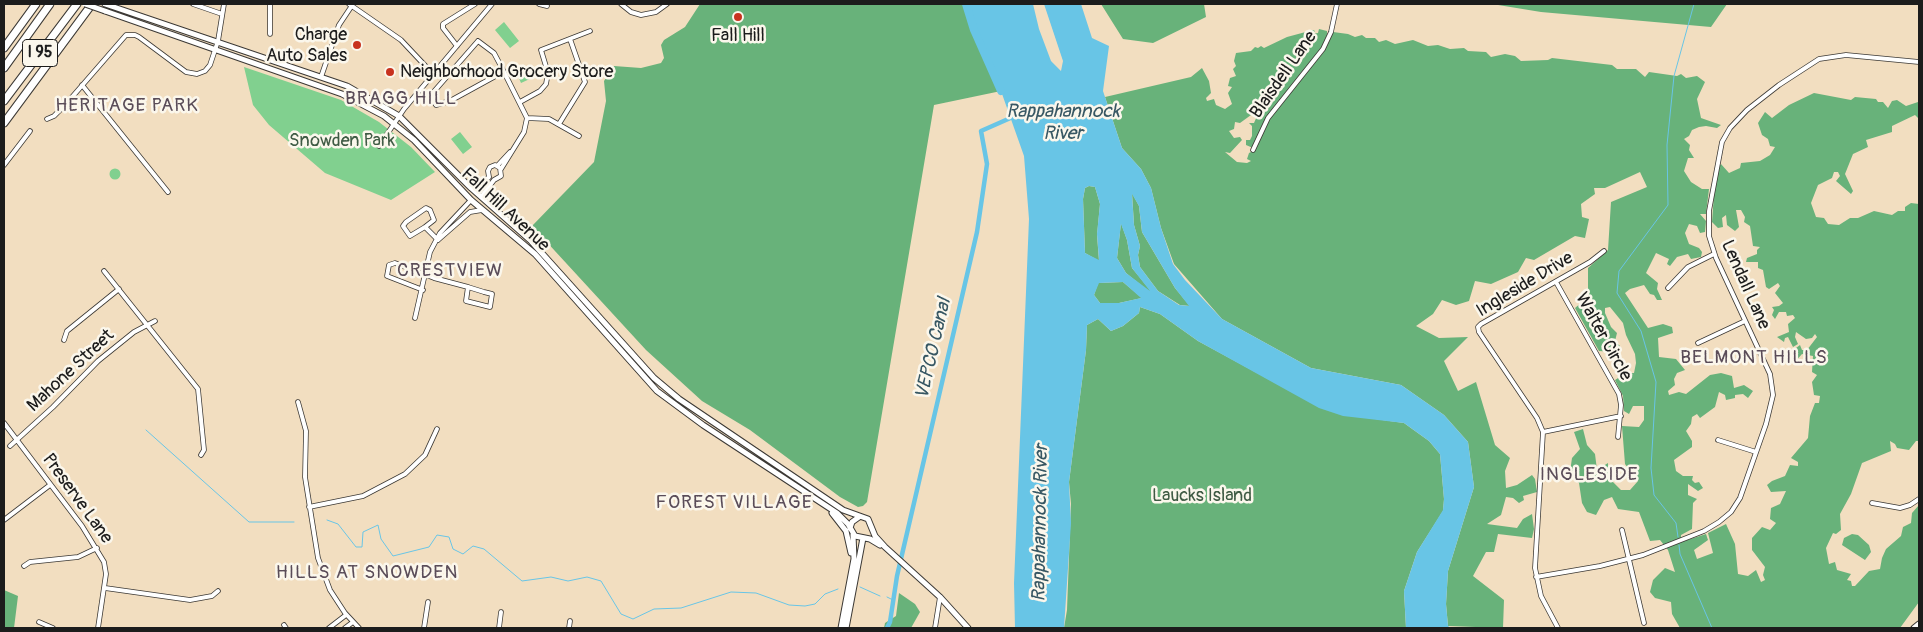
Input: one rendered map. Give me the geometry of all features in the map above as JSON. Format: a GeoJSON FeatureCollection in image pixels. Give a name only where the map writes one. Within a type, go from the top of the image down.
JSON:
{"type":"FeatureCollection","features":[{"type":"Feature","properties":{"kind":"highway","name":"I 95"},"geometry":{"type":"LineString","coordinates":[[4,48],[36,4]]}},
{"type":"Feature","properties":{"kind":"highway","name":"I 95"},"geometry":{"type":"LineString","coordinates":[[4,68],[50,4]]}},
{"type":"Feature","properties":{"kind":"highway","name":"I 95"},"geometry":{"type":"LineString","coordinates":[[4,101],[77,4]]}},
{"type":"Feature","properties":{"kind":"highway"},"geometry":{"type":"LineString","coordinates":[[4,122],[92,4]]}},
{"type":"Feature","properties":{"kind":"main road","name":"Fall Hill Avenue"},"geometry":{"type":"LineString","coordinates":[[85,4],[342,94],[366,105],[394,124],[419,145],[471,200],[535,254],[657,391],[687,414],[837,513],[850,528],[853,535],[864,537],[886,549]]}},
{"type":"Feature","properties":{"kind":"main road","name":"Fall Hill Avenue"},"geometry":{"type":"LineString","coordinates":[[107,4],[354,89],[399,116],[471,188],[531,241],[666,389],[843,510],[868,519],[875,536],[886,549],[940,597],[968,628]]}},
{"type":"Feature","properties":{"kind":"main road"},"geometry":{"type":"LineString","coordinates":[[471,200],[481,197]]}},
{"type":"Feature","properties":{"kind":"main road"},"geometry":{"type":"LineString","coordinates":[[806,493],[841,522],[850,540],[852,563]]}},
{"type":"Feature","properties":{"kind":"main road"},"geometry":{"type":"LineString","coordinates":[[850,528],[852,522],[859,517]]}},
{"type":"Feature","properties":{"kind":"main road"},"geometry":{"type":"LineString","coordinates":[[846,628],[864,537],[870,533],[872,527]]}},
{"type":"Feature","properties":{"kind":"main road"},"geometry":{"type":"LineString","coordinates":[[840,628],[855,546],[853,535]]}},
{"type":"Feature","properties":{"kind":"main road"},"geometry":{"type":"LineString","coordinates":[[1914,628],[1919,624]]}},
{"type":"Feature","properties":{"kind":"street"},"geometry":{"type":"LineString","coordinates":[[193,4],[222,14]]}},
{"type":"Feature","properties":{"kind":"street"},"geometry":{"type":"LineString","coordinates":[[46,119],[54,116],[123,38],[130,34],[140,37],[180,69],[192,74],[201,73],[208,68],[218,41],[224,4]]}},
{"type":"Feature","properties":{"kind":"street"},"geometry":{"type":"LineString","coordinates":[[270,4],[270,34]]}},
{"type":"Feature","properties":{"kind":"street"},"geometry":{"type":"LineString","coordinates":[[321,77],[339,25],[351,4],[395,35],[433,74]]}},
{"type":"Feature","properties":{"kind":"street"},"geometry":{"type":"LineString","coordinates":[[457,46],[443,28],[443,24],[475,4]]}},
{"type":"Feature","properties":{"kind":"street"},"geometry":{"type":"LineString","coordinates":[[379,146],[399,116],[492,4]]}},
{"type":"Feature","properties":{"kind":"street"},"geometry":{"type":"LineString","coordinates":[[539,4],[547,6]]}},
{"type":"Feature","properties":{"kind":"street"},"geometry":{"type":"LineString","coordinates":[[621,4],[631,12],[642,15],[656,12],[667,4]]}},
{"type":"Feature","properties":{"kind":"street","name":"Blaisdell Lane"},"geometry":{"type":"LineString","coordinates":[[1252,150],[1275,109],[1323,49],[1330,32],[1337,4]]}},
{"type":"Feature","properties":{"kind":"street"},"geometry":{"type":"LineString","coordinates":[[520,102],[540,91],[546,84],[548,73],[541,50],[590,31]]}},
{"type":"Feature","properties":{"kind":"street"},"geometry":{"type":"LineString","coordinates":[[559,124],[585,82],[570,39]]}},
{"type":"Feature","properties":{"kind":"street"},"geometry":{"type":"LineString","coordinates":[[471,188],[481,186],[491,179],[500,178],[501,169],[524,132],[527,118],[520,102],[494,53],[478,40],[430,96],[430,100],[436,105],[442,104],[499,75],[502,70]]}},
{"type":"Feature","properties":{"kind":"street","name":"Lendall Lane"},"geometry":{"type":"LineString","coordinates":[[1536,577],[1629,559],[1704,531],[1726,518],[1740,498],[1770,412],[1773,386],[1770,374],[1714,254],[1709,236],[1709,211],[1719,150],[1726,134],[1747,110],[1786,80],[1811,63],[1824,57],[1846,55],[1919,62]]}},
{"type":"Feature","properties":{"kind":"street"},"geometry":{"type":"LineString","coordinates":[[82,85],[168,192]]}},
{"type":"Feature","properties":{"kind":"street"},"geometry":{"type":"LineString","coordinates":[[527,118],[543,117],[579,136]]}},
{"type":"Feature","properties":{"kind":"street"},"geometry":{"type":"LineString","coordinates":[[4,165],[30,131]]}},
{"type":"Feature","properties":{"kind":"street"},"geometry":{"type":"LineString","coordinates":[[481,197],[491,179],[488,168],[497,166],[512,151]]}},
{"type":"Feature","properties":{"kind":"street"},"geometry":{"type":"LineString","coordinates":[[497,166],[501,169]]}},
{"type":"Feature","properties":{"kind":"street"},"geometry":{"type":"LineString","coordinates":[[416,318],[423,290],[427,259],[440,233],[471,200]]}},
{"type":"Feature","properties":{"kind":"street"},"geometry":{"type":"LineString","coordinates":[[426,208],[430,210],[434,220],[425,227],[410,236],[404,226],[406,222],[426,208]]}},
{"type":"Feature","properties":{"kind":"street"},"geometry":{"type":"LineString","coordinates":[[438,240],[471,211],[483,210]]}},
{"type":"Feature","properties":{"kind":"street"},"geometry":{"type":"LineString","coordinates":[[425,227],[438,240]]}},
{"type":"Feature","properties":{"kind":"street","name":"Ingleside Drive"},"geometry":{"type":"LineString","coordinates":[[1558,628],[1540,596],[1536,577],[1543,432],[1538,418],[1479,332],[1478,327],[1590,262],[1604,251]]}},
{"type":"Feature","properties":{"kind":"street"},"geometry":{"type":"LineString","coordinates":[[1668,288],[1688,267],[1714,254]]}},
{"type":"Feature","properties":{"kind":"street"},"geometry":{"type":"LineString","coordinates":[[423,290],[387,276],[386,273],[390,265],[395,263],[425,275],[468,287],[492,294],[490,307],[466,301],[468,287]]}},
{"type":"Feature","properties":{"kind":"street"},"geometry":{"type":"LineString","coordinates":[[104,270],[198,389],[204,450],[201,455]]}},
{"type":"Feature","properties":{"kind":"street","name":"Walter Circle"},"geometry":{"type":"LineString","coordinates":[[1556,282],[1619,394],[1621,416],[1618,437]]}},
{"type":"Feature","properties":{"kind":"street"},"geometry":{"type":"LineString","coordinates":[[64,340],[67,331],[119,289]]}},
{"type":"Feature","properties":{"kind":"street","name":"Mahone Street"},"geometry":{"type":"LineString","coordinates":[[10,446],[98,361],[134,332],[155,321]]}},
{"type":"Feature","properties":{"kind":"street"},"geometry":{"type":"LineString","coordinates":[[1698,343],[1745,321]]}},
{"type":"Feature","properties":{"kind":"street"},"geometry":{"type":"LineString","coordinates":[[298,402],[304,422],[306,438],[304,466],[309,507],[321,568],[330,590],[346,615],[359,628]]}},
{"type":"Feature","properties":{"kind":"street"},"geometry":{"type":"LineString","coordinates":[[1543,432],[1621,416]]}},
{"type":"Feature","properties":{"kind":"street","name":"Preserve Lane"},"geometry":{"type":"LineString","coordinates":[[4,423],[97,548],[106,574],[98,628]]}},
{"type":"Feature","properties":{"kind":"street"},"geometry":{"type":"LineString","coordinates":[[309,507],[363,496],[405,474],[425,455],[437,429]]}},
{"type":"Feature","properties":{"kind":"street"},"geometry":{"type":"LineString","coordinates":[[1718,440],[1756,452]]}},
{"type":"Feature","properties":{"kind":"street"},"geometry":{"type":"LineString","coordinates":[[4,520],[50,485]]}},
{"type":"Feature","properties":{"kind":"street"},"geometry":{"type":"LineString","coordinates":[[1872,503],[1900,508],[1910,505],[1919,499]]}},
{"type":"Feature","properties":{"kind":"street"},"geometry":{"type":"LineString","coordinates":[[1622,530],[1644,623]]}},
{"type":"Feature","properties":{"kind":"street"},"geometry":{"type":"LineString","coordinates":[[24,566],[30,562],[78,557],[97,548]]}},
{"type":"Feature","properties":{"kind":"street"},"geometry":{"type":"LineString","coordinates":[[105,588],[190,600],[212,596],[218,591]]}},
{"type":"Feature","properties":{"kind":"street"},"geometry":{"type":"LineString","coordinates":[[935,628],[940,597]]}},
{"type":"Feature","properties":{"kind":"street"},"geometry":{"type":"LineString","coordinates":[[424,628],[428,602]]}},
{"type":"Feature","properties":{"kind":"street"},"geometry":{"type":"LineString","coordinates":[[499,628],[501,612]]}},
{"type":"Feature","properties":{"kind":"street"},"geometry":{"type":"LineString","coordinates":[[330,628],[346,615]]}},
{"type":"Feature","properties":{"kind":"street"},"geometry":{"type":"LineString","coordinates":[[569,628],[570,621]]}},
{"type":"Feature","properties":{"kind":"street"},"geometry":{"type":"LineString","coordinates":[[39,622],[53,628]]}},
{"type":"Feature","properties":{"kind":"street"},"geometry":{"type":"LineString","coordinates":[[346,628],[353,622]]}},
{"type":"Feature","properties":{"kind":"green space"},"geometry":{"type":"Polygon","coordinates":[[[700,4],[966,4],[974,31],[1001,91],[934,105],[867,502],[863,506],[858,507],[840,497],[750,430],[702,401],[646,350],[532,226],[594,162],[606,101],[604,81],[614,66],[641,68],[661,63],[664,58],[661,45],[664,40],[685,27],[700,4]]]}},
{"type":"Feature","properties":{"kind":"green space"},"geometry":{"type":"Polygon","coordinates":[[[1101,4],[1204,4],[1206,17],[1153,43],[1123,39],[1101,4]]]}},
{"type":"Feature","properties":{"kind":"green space"},"geometry":{"type":"Polygon","coordinates":[[[1492,4],[1727,4],[1711,27],[1541,12],[1492,4]]]}},
{"type":"Feature","properties":{"kind":"green space"},"geometry":{"type":"Polygon","coordinates":[[[504,22],[519,41],[510,48],[495,30],[504,22]]]}},
{"type":"Feature","properties":{"kind":"green space"},"geometry":{"type":"Polygon","coordinates":[[[1319,29],[1327,31],[1327,41],[1268,117],[1253,148],[1246,145],[1246,140],[1250,140],[1252,136],[1252,126],[1249,123],[1254,123],[1257,116],[1251,115],[1240,123],[1235,122],[1234,129],[1229,131],[1234,138],[1240,137],[1242,140],[1230,153],[1225,152],[1237,162],[1247,163],[1251,161],[1247,159],[1249,153],[1253,151],[1269,118],[1323,53],[1333,32],[1355,37],[1362,35],[1366,38],[1375,38],[1379,42],[1386,40],[1395,44],[1413,40],[1428,46],[1438,45],[1450,49],[1464,48],[1468,51],[1486,52],[1491,57],[1505,54],[1515,56],[1521,61],[1548,60],[1552,58],[1612,65],[1617,69],[1636,69],[1645,77],[1649,72],[1677,76],[1681,74],[1686,78],[1697,76],[1705,82],[1697,99],[1701,118],[1721,125],[1717,128],[1699,127],[1692,130],[1689,136],[1684,139],[1690,145],[1689,150],[1694,158],[1688,158],[1684,171],[1691,182],[1702,189],[1709,189],[1706,214],[1700,214],[1706,221],[1705,232],[1700,233],[1697,226],[1689,224],[1685,233],[1689,244],[1699,248],[1702,252],[1701,257],[1691,259],[1688,254],[1677,257],[1670,266],[1667,264],[1669,259],[1656,253],[1646,273],[1658,283],[1657,289],[1662,300],[1657,300],[1644,285],[1630,289],[1625,293],[1648,328],[1663,324],[1672,327],[1673,333],[1658,338],[1659,357],[1676,359],[1685,370],[1677,373],[1674,379],[1675,385],[1668,391],[1669,395],[1679,392],[1686,394],[1710,375],[1721,373],[1732,376],[1734,388],[1744,385],[1753,391],[1748,398],[1743,394],[1735,395],[1735,398],[1726,400],[1725,395],[1719,392],[1715,407],[1700,418],[1697,414],[1692,417],[1691,424],[1686,431],[1692,441],[1692,447],[1674,460],[1676,471],[1683,476],[1693,476],[1692,480],[1695,483],[1699,482],[1703,488],[1698,491],[1688,484],[1688,495],[1697,499],[1693,503],[1692,529],[1681,535],[1681,542],[1706,534],[1708,540],[1694,550],[1697,559],[1713,553],[1708,533],[1726,524],[1735,544],[1738,574],[1748,576],[1756,570],[1761,582],[1765,580],[1763,575],[1765,567],[1752,550],[1752,538],[1762,527],[1770,530],[1776,523],[1770,519],[1771,508],[1780,504],[1786,491],[1771,492],[1767,485],[1785,476],[1790,465],[1798,466],[1798,462],[1791,458],[1808,438],[1810,416],[1815,403],[1819,403],[1820,396],[1814,395],[1812,382],[1817,375],[1812,372],[1813,356],[1802,354],[1794,363],[1788,361],[1795,354],[1796,348],[1800,345],[1802,350],[1807,350],[1817,337],[1815,334],[1812,338],[1806,339],[1796,332],[1795,337],[1798,344],[1793,347],[1788,337],[1785,338],[1784,342],[1777,337],[1789,332],[1788,324],[1795,318],[1793,315],[1787,316],[1786,312],[1779,312],[1775,319],[1772,315],[1774,310],[1772,307],[1783,303],[1775,293],[1780,286],[1778,283],[1769,289],[1766,287],[1763,270],[1758,268],[1758,262],[1746,262],[1747,258],[1757,254],[1757,250],[1760,247],[1753,246],[1750,226],[1744,222],[1745,217],[1741,210],[1736,210],[1739,227],[1735,231],[1727,225],[1726,215],[1722,218],[1723,227],[1718,228],[1712,222],[1715,180],[1719,167],[1721,164],[1729,173],[1740,168],[1741,163],[1760,161],[1770,155],[1775,147],[1770,146],[1768,139],[1762,135],[1758,123],[1765,112],[1772,118],[1789,105],[1814,93],[1851,100],[1855,97],[1876,99],[1878,102],[1883,102],[1888,108],[1892,101],[1897,100],[1906,106],[1918,102],[1919,119],[1915,115],[1892,126],[1892,132],[1866,140],[1868,147],[1853,154],[1845,174],[1853,191],[1851,194],[1836,181],[1840,176],[1838,172],[1834,172],[1832,178],[1818,185],[1811,203],[1816,217],[1824,218],[1828,224],[1839,225],[1850,218],[1858,218],[1874,211],[1892,215],[1898,211],[1905,211],[1905,207],[1911,203],[1919,204],[1919,441],[1916,441],[1909,450],[1897,448],[1890,441],[1891,451],[1862,463],[1851,494],[1840,514],[1841,530],[1836,534],[1833,533],[1826,548],[1829,564],[1835,562],[1837,570],[1851,574],[1847,580],[1851,581],[1852,586],[1855,586],[1869,571],[1880,569],[1886,549],[1901,536],[1903,527],[1911,523],[1912,513],[1919,505],[1919,602],[1900,628],[1680,628],[1672,614],[1671,602],[1655,598],[1650,592],[1653,580],[1665,568],[1675,572],[1668,550],[1660,540],[1650,541],[1639,512],[1618,509],[1612,497],[1604,500],[1596,515],[1587,512],[1582,503],[1579,483],[1570,472],[1572,458],[1580,449],[1574,432],[1583,429],[1587,445],[1595,454],[1597,470],[1608,463],[1608,477],[1621,490],[1630,490],[1638,481],[1625,464],[1622,426],[1639,427],[1644,420],[1644,406],[1633,406],[1629,414],[1624,411],[1623,396],[1615,380],[1626,373],[1634,373],[1635,354],[1626,335],[1623,323],[1610,307],[1605,308],[1605,313],[1611,327],[1617,333],[1615,341],[1620,346],[1614,352],[1599,351],[1575,308],[1588,297],[1588,268],[1608,250],[1611,202],[1647,187],[1640,172],[1605,188],[1594,188],[1595,194],[1581,204],[1582,217],[1589,219],[1585,238],[1575,236],[1534,260],[1526,258],[1518,272],[1491,284],[1475,281],[1469,301],[1456,305],[1442,300],[1433,314],[1416,326],[1439,338],[1468,337],[1444,361],[1458,391],[1476,382],[1495,445],[1510,458],[1505,471],[1506,488],[1517,485],[1532,475],[1535,479],[1537,492],[1523,496],[1524,500],[1519,503],[1513,498],[1506,497],[1501,515],[1487,524],[1517,528],[1523,519],[1532,514],[1534,529],[1532,538],[1498,534],[1494,552],[1486,552],[1473,576],[1504,600],[1503,628],[1448,626],[1446,604],[1448,571],[1474,487],[1468,442],[1444,415],[1401,385],[1311,368],[1222,319],[1174,264],[1161,228],[1151,188],[1141,169],[1122,148],[1105,97],[1191,77],[1202,68],[1209,81],[1211,93],[1206,98],[1207,101],[1214,99],[1216,105],[1225,109],[1232,104],[1228,93],[1232,87],[1228,86],[1230,78],[1236,76],[1233,69],[1236,66],[1234,61],[1236,53],[1251,51],[1255,47],[1261,46],[1264,48],[1287,37],[1313,30],[1315,31],[1312,34],[1318,33],[1319,29]]]}},
{"type":"Feature","properties":{"kind":"green space","name":"Snowden Park"},"geometry":{"type":"Polygon","coordinates":[[[244,67],[341,100],[379,122],[411,147],[435,172],[391,200],[325,173],[269,125],[253,105],[244,67]]]}},
{"type":"Feature","properties":{"kind":"green space"},"geometry":{"type":"Polygon","coordinates":[[[531,71],[534,77],[521,83],[518,76],[531,71]]]}},
{"type":"Feature","properties":{"kind":"green space"},"geometry":{"type":"Polygon","coordinates":[[[460,132],[472,147],[463,154],[451,139],[460,132]]]}},
{"type":"Feature","properties":{"kind":"green space"},"geometry":{"type":"Polygon","coordinates":[[[115,168],[121,174],[115,180],[109,174],[115,168]]]}},
{"type":"Feature","properties":{"kind":"green space"},"geometry":{"type":"Polygon","coordinates":[[[1089,186],[1095,187],[1100,204],[1097,235],[1099,261],[1085,253],[1083,199],[1085,188],[1089,186]]]}},
{"type":"Feature","properties":{"kind":"green space"},"geometry":{"type":"Polygon","coordinates":[[[1132,193],[1139,206],[1142,232],[1175,288],[1190,306],[1180,305],[1158,291],[1140,267],[1138,255],[1140,246],[1134,225],[1132,193]]]}},
{"type":"Feature","properties":{"kind":"green space"},"geometry":{"type":"Polygon","coordinates":[[[1121,223],[1127,240],[1132,268],[1151,291],[1148,291],[1126,273],[1117,258],[1121,223]]]}},
{"type":"Feature","properties":{"kind":"green space"},"geometry":{"type":"Polygon","coordinates":[[[1123,282],[1142,298],[1119,303],[1100,303],[1094,295],[1098,283],[1123,282]]]}},
{"type":"Feature","properties":{"kind":"green space","name":"Laucks Island"},"geometry":{"type":"Polygon","coordinates":[[[1140,307],[1160,314],[1198,341],[1296,394],[1368,418],[1404,423],[1429,441],[1440,454],[1444,499],[1443,511],[1417,552],[1404,591],[1406,628],[1064,628],[1067,610],[1071,504],[1069,482],[1086,350],[1087,325],[1098,319],[1111,331],[1123,326],[1139,313],[1140,307]]]}},
{"type":"Feature","properties":{"kind":"green space"},"geometry":{"type":"Polygon","coordinates":[[[1852,534],[1858,535],[1869,545],[1871,552],[1865,560],[1842,545],[1844,538],[1852,534]]]}},
{"type":"Feature","properties":{"kind":"green space"},"geometry":{"type":"Polygon","coordinates":[[[4,590],[18,596],[14,628],[4,628],[4,590]]]}},
{"type":"Feature","properties":{"kind":"green space"},"geometry":{"type":"Polygon","coordinates":[[[899,593],[915,604],[920,612],[911,628],[884,628],[885,623],[896,616],[899,593]]]}},
{"type":"Feature","properties":{"kind":"water","name":"Rappahannock River"},"geometry":{"type":"Polygon","coordinates":[[[966,4],[1033,4],[1039,29],[1051,61],[1061,71],[1063,61],[1044,4],[1081,4],[1092,38],[1109,46],[1103,91],[1122,148],[1141,169],[1151,188],[1161,228],[1173,264],[1185,280],[1222,319],[1311,368],[1401,385],[1444,415],[1468,442],[1474,487],[1448,571],[1446,604],[1448,626],[1451,628],[1406,628],[1404,591],[1417,552],[1443,510],[1444,499],[1440,454],[1429,441],[1404,423],[1343,416],[1319,408],[1198,341],[1160,314],[1140,307],[1139,313],[1123,326],[1111,331],[1098,319],[1087,325],[1086,350],[1069,482],[1071,523],[1064,628],[1015,628],[1014,583],[1029,219],[1024,156],[1001,91],[974,31],[966,4]],[[1089,186],[1085,188],[1083,199],[1085,253],[1099,260],[1097,234],[1100,204],[1095,187],[1089,186]],[[1132,194],[1134,225],[1140,246],[1138,255],[1140,267],[1158,291],[1179,305],[1189,306],[1175,288],[1142,232],[1139,206],[1132,194]],[[1121,224],[1117,258],[1126,273],[1150,291],[1132,268],[1127,240],[1121,224]],[[1123,282],[1099,283],[1094,295],[1100,303],[1119,303],[1141,298],[1123,282]]]}},
{"type":"Feature","properties":{"kind":"waterway"},"geometry":{"type":"LineString","coordinates":[[966,4],[974,30],[1001,91]]}},
{"type":"Feature","properties":{"kind":"waterway"},"geometry":{"type":"LineString","coordinates":[[1678,537],[1676,523],[1654,495],[1651,468],[1656,382],[1641,331],[1617,293],[1619,271],[1668,205],[1667,145],[1674,76],[1694,4]]}},
{"type":"Feature","properties":{"kind":"waterway","name":"VEPCO Canal"},"geometry":{"type":"LineString","coordinates":[[887,628],[890,622],[897,576],[977,232],[987,164],[981,131],[1015,116]]}},
{"type":"Feature","properties":{"kind":"waterway"},"geometry":{"type":"LineString","coordinates":[[146,430],[249,522],[294,522]]}},
{"type":"Feature","properties":{"kind":"waterway"},"geometry":{"type":"LineString","coordinates":[[327,520],[338,524],[356,547],[362,547],[363,532],[378,525],[381,539],[393,556],[429,547],[437,535],[449,537],[453,549],[463,554],[473,546],[484,549],[522,581],[551,577],[568,581],[587,577],[601,581],[621,614],[633,619],[654,609],[681,608],[731,592],[756,593],[789,605],[805,606],[815,604],[825,594],[838,589]]}},
{"type":"Feature","properties":{"kind":"waterway"},"geometry":{"type":"LineString","coordinates":[[1679,545],[1680,554],[1712,628]]}},
{"type":"Feature","properties":{"kind":"waterway"},"geometry":{"type":"LineString","coordinates":[[860,587],[880,596]]}},
{"type":"Feature","properties":{"kind":"waterway","name":"VEPCO Canal"},"geometry":{"type":"LineString","coordinates":[[887,597],[893,600]]}},
{"type":"Feature","properties":{"kind":"place","name":"Fall Hill"},"geometry":{"type":"Point","coordinates":[738,17]}},
{"type":"Feature","properties":{"kind":"place","name":"Charge Auto Sales"},"geometry":{"type":"Point","coordinates":[357,45]}},
{"type":"Feature","properties":{"kind":"place","name":"Neighborhood Grocery Store"},"geometry":{"type":"Point","coordinates":[390,72]}},
{"type":"Feature","properties":{"kind":"district","name":"BRAGG HILL"},"geometry":{"type":"Point","coordinates":[401,99]}},
{"type":"Feature","properties":{"kind":"district","name":"HERITAGE PARK"},"geometry":{"type":"Point","coordinates":[127,106]}},
{"type":"Feature","properties":{"kind":"district","name":"CRESTVIEW"},"geometry":{"type":"Point","coordinates":[450,271]}},
{"type":"Feature","properties":{"kind":"district","name":"BELMONT HILLS"},"geometry":{"type":"Point","coordinates":[1754,358]}},
{"type":"Feature","properties":{"kind":"district","name":"INGLESIDE"},"geometry":{"type":"Point","coordinates":[1589,475]}},
{"type":"Feature","properties":{"kind":"district","name":"FOREST VILLAGE"},"geometry":{"type":"Point","coordinates":[734,503]}},
{"type":"Feature","properties":{"kind":"district","name":"HILLS AT SNOWDEN"},"geometry":{"type":"Point","coordinates":[367,573]}}]}
